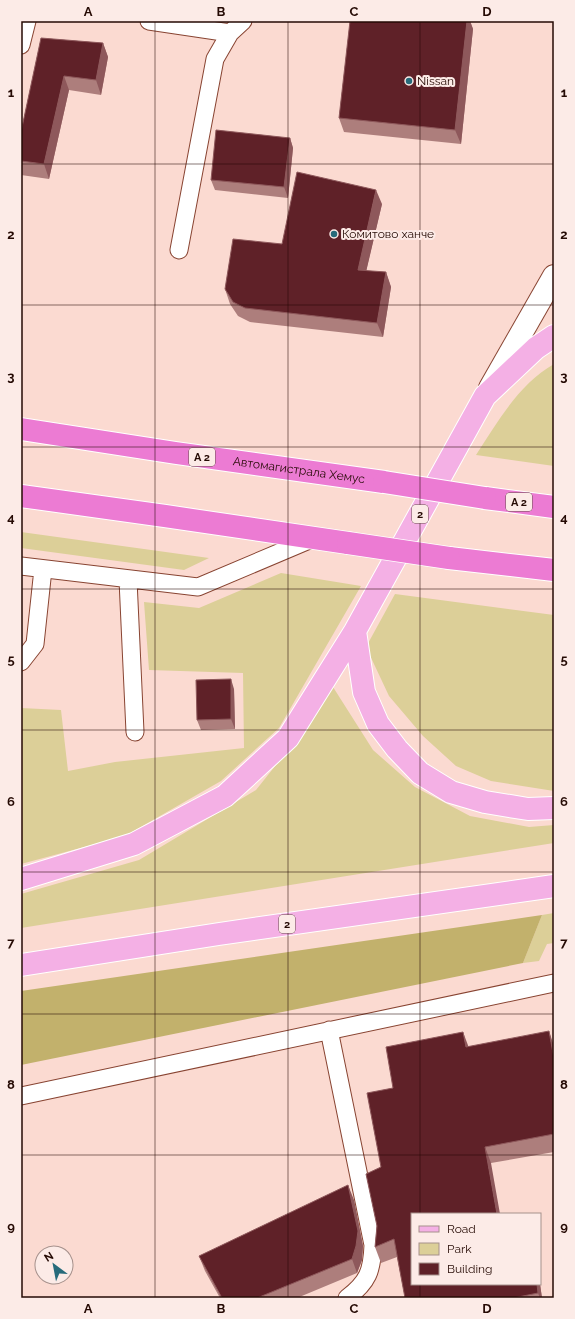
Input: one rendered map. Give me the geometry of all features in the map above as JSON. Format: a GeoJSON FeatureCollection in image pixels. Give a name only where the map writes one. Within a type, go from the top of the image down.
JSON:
{"type":"FeatureCollection","features":[{"type":"Feature","properties":{"kind":"highway","name":"Автомагистрала Хемус"},"geometry":{"type":"LineString","coordinates":[[21,429],[176,453],[554,507]]}},
{"type":"Feature","properties":{"kind":"highway"},"geometry":{"type":"LineString","coordinates":[[21,496],[449,558],[554,570]]}},
{"type":"Feature","properties":{"kind":"main road","name":"2"},"geometry":{"type":"LineString","coordinates":[[21,879],[134,844],[225,796],[288,738],[355,631],[486,396],[536,348],[554,336]]}},
{"type":"Feature","properties":{"kind":"main road"},"geometry":{"type":"LineString","coordinates":[[355,631],[364,692],[378,724],[397,749],[420,773],[450,792],[485,802],[528,809],[554,808]]}},
{"type":"Feature","properties":{"kind":"main road","name":"2"},"geometry":{"type":"LineString","coordinates":[[21,965],[219,934],[554,886]]}},
{"type":"Feature","properties":{"kind":"street"},"geometry":{"type":"LineString","coordinates":[[486,396],[554,276]]}},
{"type":"Feature","properties":{"kind":"lane"},"geometry":{"type":"LineString","coordinates":[[21,45],[28,21]]}},
{"type":"Feature","properties":{"kind":"lane"},"geometry":{"type":"LineString","coordinates":[[149,21],[230,33]]}},
{"type":"Feature","properties":{"kind":"lane"},"geometry":{"type":"LineString","coordinates":[[179,250],[215,59],[230,33],[244,21]]}},
{"type":"Feature","properties":{"kind":"lane"},"geometry":{"type":"LineString","coordinates":[[21,566],[128,580],[198,587],[314,538]]}},
{"type":"Feature","properties":{"kind":"lane"},"geometry":{"type":"LineString","coordinates":[[21,662],[35,644],[43,569]]}},
{"type":"Feature","properties":{"kind":"lane"},"geometry":{"type":"LineString","coordinates":[[128,580],[135,732]]}},
{"type":"Feature","properties":{"kind":"lane"},"geometry":{"type":"LineString","coordinates":[[21,1096],[554,983]]}},
{"type":"Feature","properties":{"kind":"lane"},"geometry":{"type":"LineString","coordinates":[[329,1030],[373,1245],[372,1261],[367,1277],[358,1290],[347,1298]]}},
{"type":"Feature","properties":{"kind":"green space"},"geometry":{"type":"Polygon","coordinates":[[[554,364],[554,466],[476,455],[510,404],[530,382],[554,364]]]}},
{"type":"Feature","properties":{"kind":"green space"},"geometry":{"type":"Polygon","coordinates":[[[21,532],[209,558],[184,570],[21,548],[21,532]]]}},
{"type":"Feature","properties":{"kind":"green space"},"geometry":{"type":"Polygon","coordinates":[[[281,573],[361,586],[279,728],[221,781],[125,836],[21,864],[21,708],[61,710],[68,771],[115,762],[244,748],[243,673],[149,670],[144,602],[199,608],[281,573]]]}},
{"type":"Feature","properties":{"kind":"green space"},"geometry":{"type":"Polygon","coordinates":[[[395,594],[554,615],[554,791],[491,781],[456,766],[423,736],[389,696],[366,647],[395,594]]]}},
{"type":"Feature","properties":{"kind":"green space"},"geometry":{"type":"Polygon","coordinates":[[[333,687],[373,750],[415,787],[470,816],[529,827],[554,825],[554,843],[21,928],[21,894],[139,860],[256,790],[307,726],[333,687]]]}},
{"type":"Feature","properties":{"kind":"green space"},"geometry":{"type":"Polygon","coordinates":[[[554,913],[554,943],[547,944],[539,961],[523,963],[542,915],[554,913]]]}},
{"type":"Feature","properties":{"kind":"shaded area"},"geometry":{"type":"Polygon","coordinates":[[[542,915],[523,963],[21,1065],[21,991],[542,915]]]}},
{"type":"Feature","properties":{"kind":"building","name":"Nissan"},"geometry":{"type":"Polygon","coordinates":[[[350,21],[467,21],[455,130],[339,118],[350,21]]]}},
{"type":"Feature","properties":{"kind":"building"},"geometry":{"type":"Polygon","coordinates":[[[41,38],[103,43],[96,80],[64,76],[44,164],[21,161],[21,132],[41,38]]]}},
{"type":"Feature","properties":{"kind":"building"},"geometry":{"type":"Polygon","coordinates":[[[216,130],[290,138],[284,187],[211,180],[216,130]]]}},
{"type":"Feature","properties":{"kind":"building"},"geometry":{"type":"Polygon","coordinates":[[[297,172],[376,190],[358,270],[386,272],[377,323],[245,308],[233,302],[225,289],[233,239],[282,244],[297,172]]]}},
{"type":"Feature","properties":{"kind":"building"},"geometry":{"type":"Polygon","coordinates":[[[231,679],[231,719],[197,720],[196,680],[231,679]]]}},
{"type":"Feature","properties":{"kind":"building"},"geometry":{"type":"Polygon","coordinates":[[[549,1031],[554,1059],[554,1134],[485,1147],[497,1213],[411,1213],[411,1285],[537,1285],[538,1293],[513,1298],[405,1298],[394,1239],[375,1247],[377,1226],[366,1174],[381,1167],[367,1093],[393,1088],[386,1047],[463,1032],[466,1047],[549,1031]]]}},
{"type":"Feature","properties":{"kind":"building"},"geometry":{"type":"Polygon","coordinates":[[[348,1185],[358,1231],[352,1259],[257,1298],[222,1298],[199,1256],[348,1185]]]}},
{"type":"Feature","properties":{"kind":"place","name":"Nissan"},"geometry":{"type":"Point","coordinates":[409,81]}},
{"type":"Feature","properties":{"kind":"place","name":"Комитово ханче"},"geometry":{"type":"Point","coordinates":[334,234]}}]}
